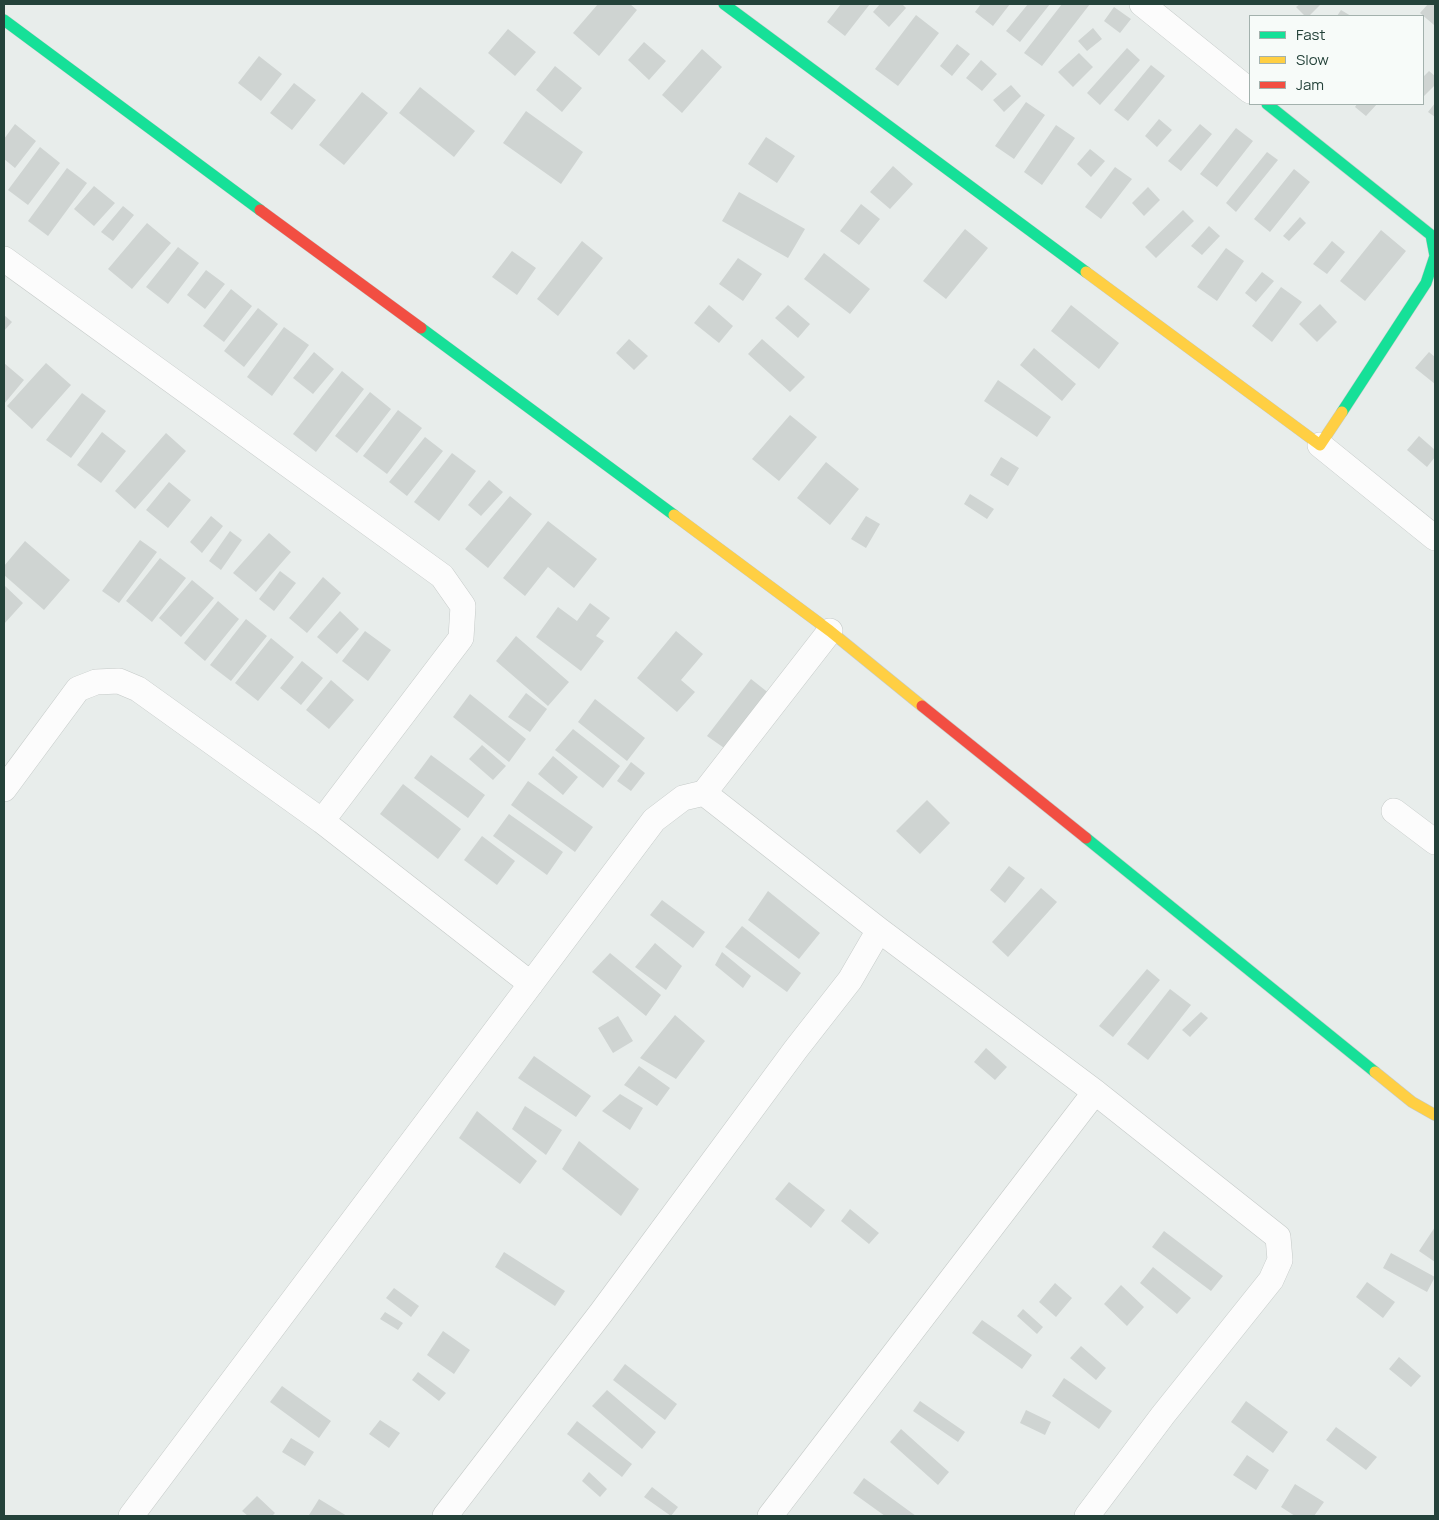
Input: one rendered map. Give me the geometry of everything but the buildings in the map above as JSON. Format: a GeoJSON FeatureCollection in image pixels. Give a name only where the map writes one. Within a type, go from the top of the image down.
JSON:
{"type":"FeatureCollection","features":[{"type":"Feature","properties":{"kind":"street"},"geometry":{"type":"LineString","coordinates":[[724,4],[1320,444],[1435,538]]}},
{"type":"Feature","properties":{"kind":"street"},"geometry":{"type":"LineString","coordinates":[[1142,4],[1249,90]]}},
{"type":"Feature","properties":{"kind":"street"},"geometry":{"type":"LineString","coordinates":[[4,20],[830,630],[1412,1102],[1435,1115]]}},
{"type":"Feature","properties":{"kind":"street"},"geometry":{"type":"LineString","coordinates":[[1268,105],[1431,235],[1435,256],[1426,283],[1320,444]]}},
{"type":"Feature","properties":{"kind":"street"},"geometry":{"type":"LineString","coordinates":[[4,259],[442,576],[463,606],[462,638],[322,821]]}},
{"type":"Feature","properties":{"kind":"street"},"geometry":{"type":"LineString","coordinates":[[131,1516],[654,820],[683,798],[704,793],[830,630]]}},
{"type":"Feature","properties":{"kind":"street"},"geometry":{"type":"LineString","coordinates":[[4,790],[78,690],[96,682],[119,681],[138,689],[322,821],[531,984]]}},
{"type":"Feature","properties":{"kind":"street"},"geometry":{"type":"LineString","coordinates":[[704,793],[879,930],[1095,1092],[1278,1237],[1280,1260],[1271,1280],[1163,1415],[1087,1516]]}},
{"type":"Feature","properties":{"kind":"street"},"geometry":{"type":"LineString","coordinates":[[1394,811],[1435,842]]}},
{"type":"Feature","properties":{"kind":"street"},"geometry":{"type":"LineString","coordinates":[[445,1516],[601,1313],[796,1049],[850,980],[879,930]]}},
{"type":"Feature","properties":{"kind":"street"},"geometry":{"type":"LineString","coordinates":[[770,1516],[1095,1092]]}},
{"type":"Feature","properties":{"kind":"traffic: fast"},"geometry":{"type":"LineString","coordinates":[[724,4],[1086,272]]}},
{"type":"Feature","properties":{"kind":"traffic: fast"},"geometry":{"type":"LineString","coordinates":[[4,20],[260,210]]}},
{"type":"Feature","properties":{"kind":"traffic: fast"},"geometry":{"type":"LineString","coordinates":[[1268,105],[1431,235],[1435,256],[1426,283],[1342,412]]}},
{"type":"Feature","properties":{"kind":"traffic: fast"},"geometry":{"type":"LineString","coordinates":[[421,328],[674,515]]}},
{"type":"Feature","properties":{"kind":"traffic: fast"},"geometry":{"type":"LineString","coordinates":[[1086,838],[1375,1072]]}},
{"type":"Feature","properties":{"kind":"traffic: slow"},"geometry":{"type":"LineString","coordinates":[[1086,272],[1320,445],[1342,412]]}},
{"type":"Feature","properties":{"kind":"traffic: slow"},"geometry":{"type":"LineString","coordinates":[[674,515],[830,631],[922,706]]}},
{"type":"Feature","properties":{"kind":"traffic: slow"},"geometry":{"type":"LineString","coordinates":[[1375,1072],[1412,1102],[1435,1115]]}},
{"type":"Feature","properties":{"kind":"traffic: jam"},"geometry":{"type":"LineString","coordinates":[[260,210],[421,328]]}},
{"type":"Feature","properties":{"kind":"traffic: jam"},"geometry":{"type":"LineString","coordinates":[[922,706],[1086,838]]}}]}
